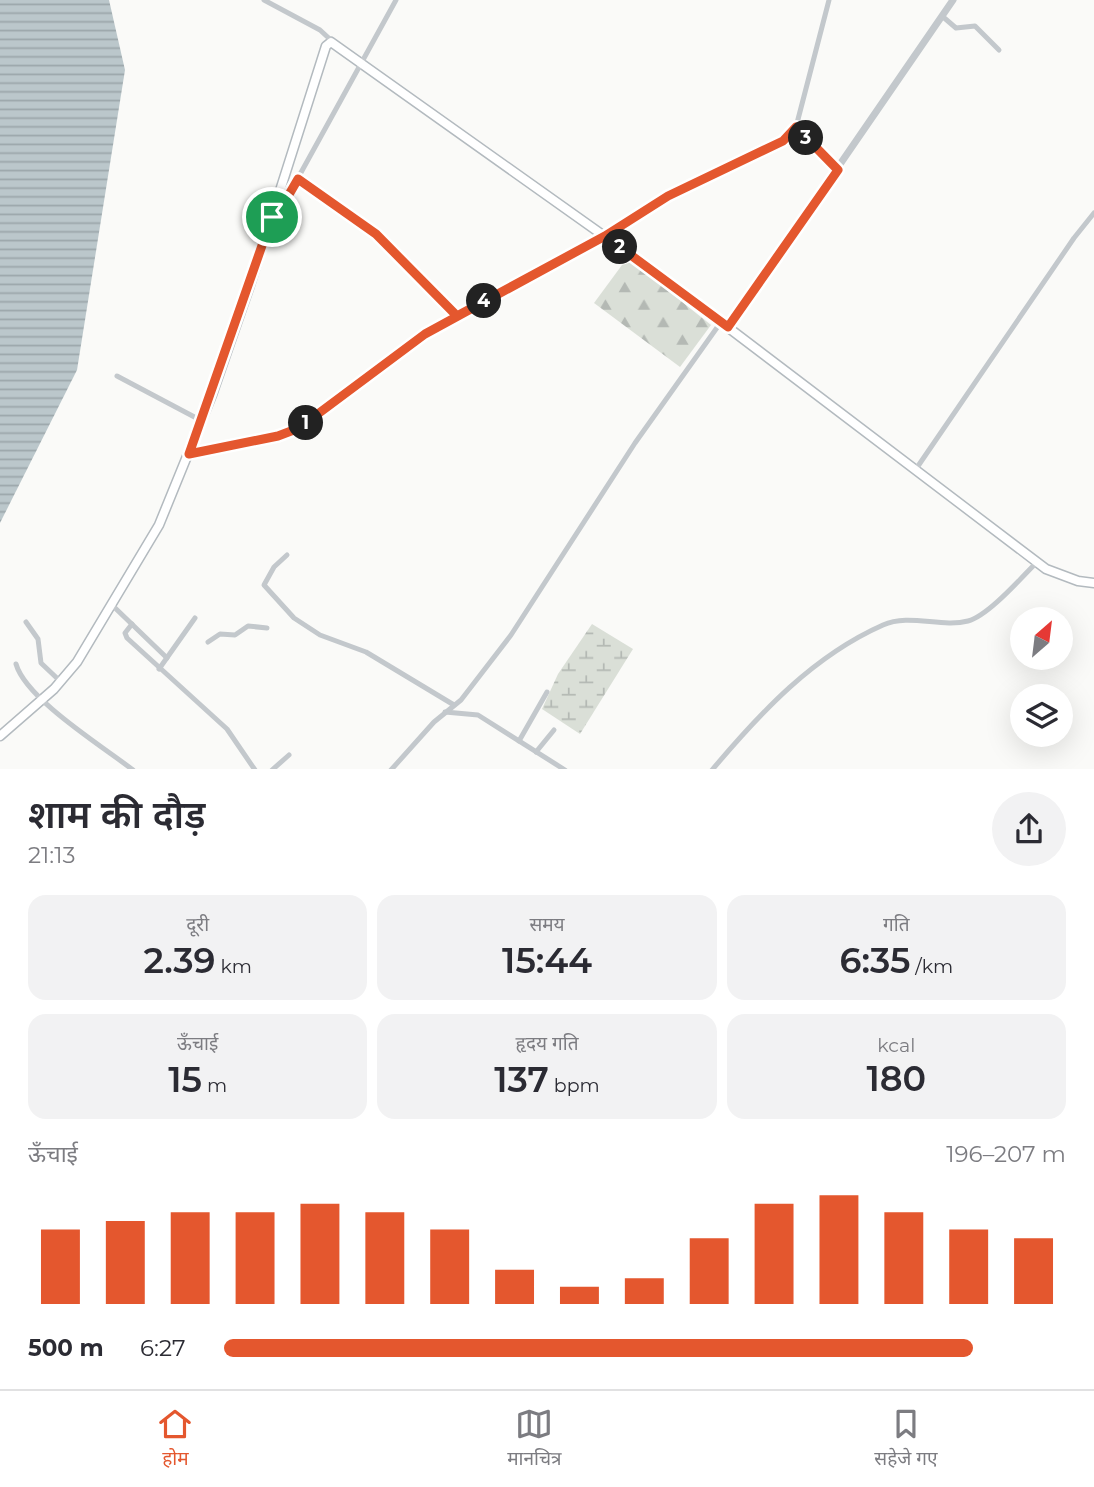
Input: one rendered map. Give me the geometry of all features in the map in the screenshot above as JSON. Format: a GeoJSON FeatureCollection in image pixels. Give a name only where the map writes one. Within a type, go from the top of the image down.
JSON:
{"type":"FeatureCollection","features":[{"type":"Feature","properties":{"kind":"main road"},"geometry":{"type":"LineString","coordinates":[[0,736],[43,700],[77,662],[174,494],[260,253],[326,46],[333,42],[605,236],[1037,562],[1068,577],[1094,583]]}},
{"type":"Feature","properties":{"kind":"street"},"geometry":{"type":"LineString","coordinates":[[264,0],[320,30],[333,42]]}},
{"type":"Feature","properties":{"kind":"street"},"geometry":{"type":"LineString","coordinates":[[272,217],[280,210],[298,179],[396,0]]}},
{"type":"Feature","properties":{"kind":"street"},"geometry":{"type":"LineString","coordinates":[[189,454],[278,436],[299,428],[425,334],[605,236],[668,196],[783,141],[796,127],[829,0]]}},
{"type":"Feature","properties":{"kind":"street"},"geometry":{"type":"LineString","coordinates":[[391,769],[444,712],[461,700],[511,635],[635,443],[838,170],[953,0]]}},
{"type":"Feature","properties":{"kind":"street"},"geometry":{"type":"LineString","coordinates":[[942,16],[956,27],[975,26],[999,50]]}},
{"type":"Feature","properties":{"kind":"street"},"geometry":{"type":"LineString","coordinates":[[796,127],[838,170]]}},
{"type":"Feature","properties":{"kind":"street"},"geometry":{"type":"LineString","coordinates":[[298,179],[376,234],[457,316]]}},
{"type":"Feature","properties":{"kind":"street"},"geometry":{"type":"LineString","coordinates":[[916,469],[1066,248],[1094,214]]}},
{"type":"Feature","properties":{"kind":"street"},"geometry":{"type":"LineString","coordinates":[[117,376],[201,421]]}},
{"type":"Feature","properties":{"kind":"street"},"geometry":{"type":"LineString","coordinates":[[287,555],[265,582],[266,591],[289,609],[294,618],[320,635],[354,645],[454,705]]}},
{"type":"Feature","properties":{"kind":"street"},"geometry":{"type":"LineString","coordinates":[[712,769],[793,682],[866,634],[892,621],[957,623],[972,620],[1037,562]]}},
{"type":"Feature","properties":{"kind":"street"},"geometry":{"type":"LineString","coordinates":[[112,605],[167,658]]}},
{"type":"Feature","properties":{"kind":"street"},"geometry":{"type":"LineString","coordinates":[[159,669],[195,618]]}},
{"type":"Feature","properties":{"kind":"street"},"geometry":{"type":"LineString","coordinates":[[26,622],[38,639],[41,663],[61,682]]}},
{"type":"Feature","properties":{"kind":"street"},"geometry":{"type":"LineString","coordinates":[[132,624],[125,636],[227,729],[255,769]]}},
{"type":"Feature","properties":{"kind":"street"},"geometry":{"type":"LineString","coordinates":[[208,642],[220,634],[235,635],[248,626],[267,628]]}},
{"type":"Feature","properties":{"kind":"street"},"geometry":{"type":"LineString","coordinates":[[16,664],[22,681],[43,700],[133,769]]}},
{"type":"Feature","properties":{"kind":"street"},"geometry":{"type":"LineString","coordinates":[[519,741],[547,692]]}},
{"type":"Feature","properties":{"kind":"street"},"geometry":{"type":"LineString","coordinates":[[444,712],[478,715],[565,769]]}},
{"type":"Feature","properties":{"kind":"street"},"geometry":{"type":"LineString","coordinates":[[536,752],[554,730]]}},
{"type":"Feature","properties":{"kind":"street"},"geometry":{"type":"LineString","coordinates":[[272,769],[289,755]]}},
{"type":"Feature","properties":{"kind":"green space"},"geometry":{"type":"Polygon","coordinates":[[[632,262],[711,325],[680,367],[594,303],[622,265],[632,262]]]}},
{"type":"Feature","properties":{"kind":"green space"},"geometry":{"type":"Polygon","coordinates":[[[592,624],[633,649],[580,734],[542,709],[558,674],[592,624]]]}},
{"type":"Feature","properties":{"kind":"shaded area"},"geometry":{"type":"Polygon","coordinates":[[[0,0],[109,0],[125,70],[77,370],[0,523],[0,0]]]}},
{"type":"Feature","properties":{"kind":"route"},"geometry":{"type":"LineString","coordinates":[[272,217],[212,395],[189,454],[278,436],[299,428],[425,334],[605,236],[728,327],[838,170],[796,127],[783,141],[668,196],[605,236],[457,316],[376,234],[298,179],[280,210],[272,217]]}}]}
